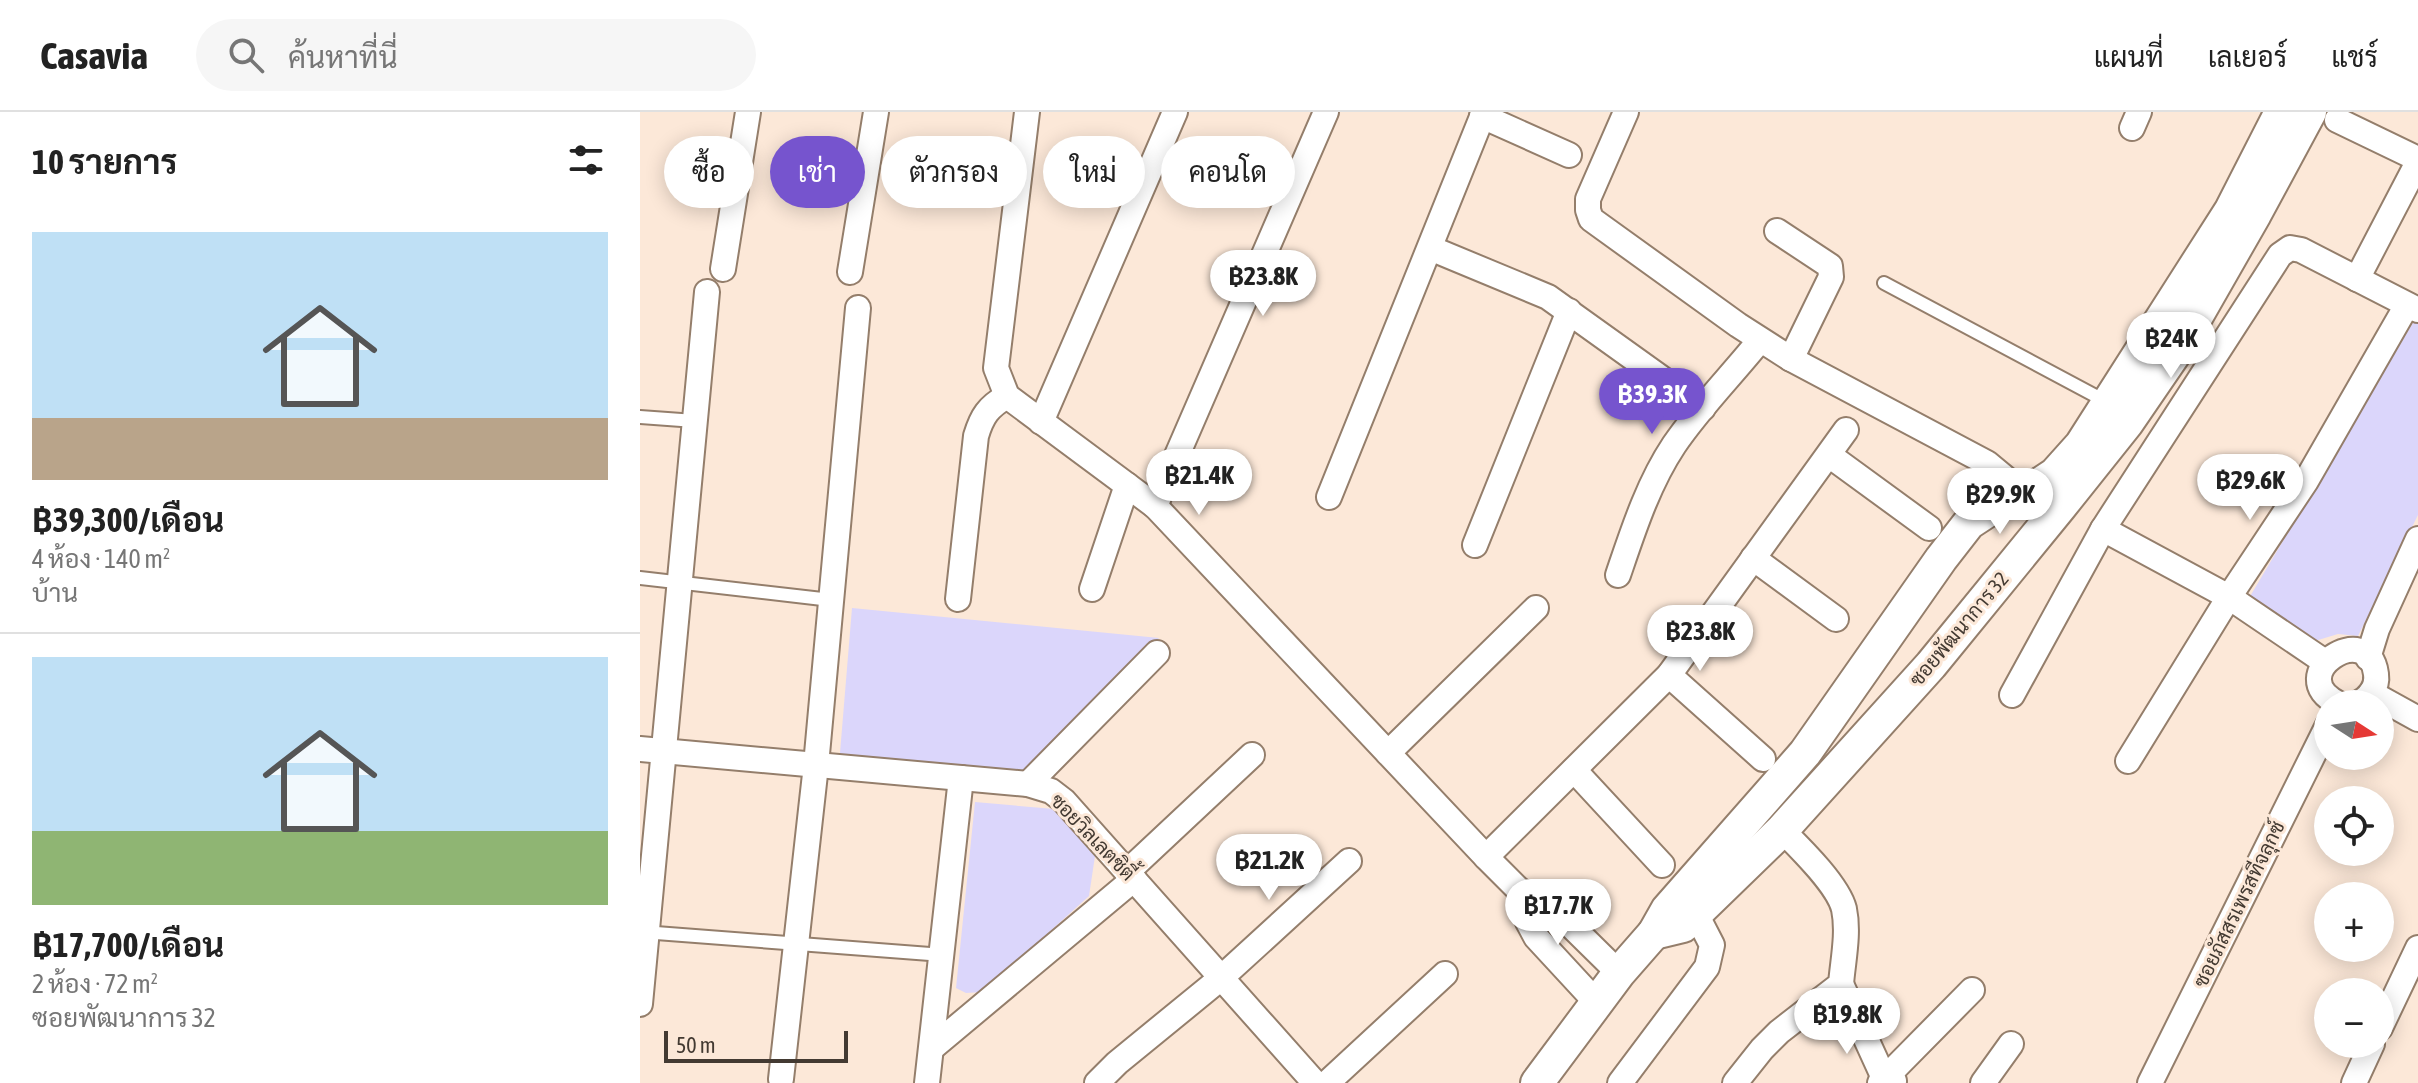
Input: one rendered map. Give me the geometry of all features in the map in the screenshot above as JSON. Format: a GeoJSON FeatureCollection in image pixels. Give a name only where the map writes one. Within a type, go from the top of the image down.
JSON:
{"type":"FeatureCollection","features":[{"type":"Feature","properties":{"kind":"street"},"geometry":{"type":"LineString","coordinates":[[723,269],[748,112]]}},
{"type":"Feature","properties":{"kind":"street"},"geometry":{"type":"LineString","coordinates":[[850,272],[876,112]]}},
{"type":"Feature","properties":{"kind":"street"},"geometry":{"type":"LineString","coordinates":[[1027,112],[996,368],[1007,396],[1155,506],[1486,857],[1519,890],[1558,913],[1619,973]]}},
{"type":"Feature","properties":{"kind":"street"},"geometry":{"type":"LineString","coordinates":[[1041,422],[1175,112]]}},
{"type":"Feature","properties":{"kind":"street"},"geometry":{"type":"LineString","coordinates":[[1155,506],[1326,112]]}},
{"type":"Feature","properties":{"kind":"street"},"geometry":{"type":"LineString","coordinates":[[1626,112],[1588,199],[1591,219],[1760,340],[1987,463],[2052,517]]}},
{"type":"Feature","properties":{"kind":"street","name":"ซอยพัฒนาการ 32"},"geometry":{"type":"LineString","coordinates":[[1537,1083],[1619,973],[1654,933],[1667,910],[1805,753],[1969,523],[2001,502],[2055,474],[2081,445],[2231,210],[2281,112]]}},
{"type":"Feature","properties":{"kind":"street"},"geometry":{"type":"LineString","coordinates":[[1329,497],[1483,114],[1569,155]]}},
{"type":"Feature","properties":{"kind":"street"},"geometry":{"type":"LineString","coordinates":[[2324,116],[2418,160],[2357,279]]}},
{"type":"Feature","properties":{"kind":"street","name":"ซอยพัฒนาการ 32"},"geometry":{"type":"LineString","coordinates":[[1654,933],[1683,926],[1696,914],[1782,830],[1931,665],[2127,423],[2179,347],[2255,214],[2324,116]]}},
{"type":"Feature","properties":{"kind":"street"},"geometry":{"type":"LineString","coordinates":[[1777,231],[1830,266],[1831,277],[1791,359]]}},
{"type":"Feature","properties":{"kind":"street"},"geometry":{"type":"LineString","coordinates":[[1430,248],[1536,291],[1569,311],[1703,408]]}},
{"type":"Feature","properties":{"kind":"street"},"geometry":{"type":"LineString","coordinates":[[2012,695],[2103,529],[2280,255],[2290,248],[2301,250],[2412,308],[2128,761]]}},
{"type":"Feature","properties":{"kind":"street"},"geometry":{"type":"LineString","coordinates":[[640,1004],[652,750],[680,580],[707,292]]}},
{"type":"Feature","properties":{"kind":"street"},"geometry":{"type":"LineString","coordinates":[[781,1079],[816,765],[858,308]]}},
{"type":"Feature","properties":{"kind":"street"},"geometry":{"type":"LineString","coordinates":[[1475,545],[1569,311]]}},
{"type":"Feature","properties":{"kind":"street"},"geometry":{"type":"LineString","coordinates":[[1618,575],[1635,526],[1664,462],[1703,408],[1760,340]]}},
{"type":"Feature","properties":{"kind":"street"},"geometry":{"type":"LineString","coordinates":[[958,599],[976,436],[981,418],[990,406],[1007,396]]}},
{"type":"Feature","properties":{"kind":"street"},"geometry":{"type":"LineString","coordinates":[[1486,857],[1669,675],[1846,430]]}},
{"type":"Feature","properties":{"kind":"street"},"geometry":{"type":"LineString","coordinates":[[1829,455],[1929,528]]}},
{"type":"Feature","properties":{"kind":"street"},"geometry":{"type":"LineString","coordinates":[[1092,589],[1127,485]]}},
{"type":"Feature","properties":{"kind":"street"},"geometry":{"type":"LineString","coordinates":[[2103,529],[2229,597],[2325,662]]}},
{"type":"Feature","properties":{"kind":"street"},"geometry":{"type":"LineString","coordinates":[[2368,658],[2377,629],[2418,539]]}},
{"type":"Feature","properties":{"kind":"street"},"geometry":{"type":"LineString","coordinates":[[1753,558],[1836,619]]}},
{"type":"Feature","properties":{"kind":"street"},"geometry":{"type":"LineString","coordinates":[[1388,753],[1536,608]]}},
{"type":"Feature","properties":{"kind":"street"},"geometry":{"type":"LineString","coordinates":[[2324,690],[2320,678],[2325,662],[2337,652],[2354,650],[2368,658],[2376,675],[2368,690]]}},
{"type":"Feature","properties":{"kind":"street"},"geometry":{"type":"LineString","coordinates":[[1028,784],[1157,653]]}},
{"type":"Feature","properties":{"kind":"street"},"geometry":{"type":"LineString","coordinates":[[1669,675],[1763,759]]}},
{"type":"Feature","properties":{"kind":"street"},"geometry":{"type":"LineString","coordinates":[[2394,710],[2418,719]]}},
{"type":"Feature","properties":{"kind":"street","name":"ซอยวิลเลตซิตี้"},"geometry":{"type":"LineString","coordinates":[[652,750],[1028,784],[1051,791],[1064,801],[1315,1083]]}},
{"type":"Feature","properties":{"kind":"street","name":"ซอยภัสสรเพรสทีจลุกซ์"},"geometry":{"type":"LineString","coordinates":[[2150,1083],[2314,753]]}},
{"type":"Feature","properties":{"kind":"street"},"geometry":{"type":"LineString","coordinates":[[933,1047],[1131,876],[1252,755]]}},
{"type":"Feature","properties":{"kind":"street"},"geometry":{"type":"LineString","coordinates":[[1574,770],[1662,865]]}},
{"type":"Feature","properties":{"kind":"street"},"geometry":{"type":"LineString","coordinates":[[927,1083],[961,778]]}},
{"type":"Feature","properties":{"kind":"street"},"geometry":{"type":"LineString","coordinates":[[1782,830],[1812,860],[1843,905],[1846,929],[1841,984],[1887,1081]]}},
{"type":"Feature","properties":{"kind":"street"},"geometry":{"type":"LineString","coordinates":[[1097,1083],[1221,978],[1349,861]]}},
{"type":"Feature","properties":{"kind":"street"},"geometry":{"type":"LineString","coordinates":[[1519,890],[1528,922],[1536,937],[1597,1003]]}},
{"type":"Feature","properties":{"kind":"street"},"geometry":{"type":"LineString","coordinates":[[1620,1083],[1707,967],[1712,945],[1696,914]]}},
{"type":"Feature","properties":{"kind":"street"},"geometry":{"type":"LineString","coordinates":[[2394,999],[2418,948]]}},
{"type":"Feature","properties":{"kind":"street"},"geometry":{"type":"LineString","coordinates":[[1327,1083],[1445,974]]}},
{"type":"Feature","properties":{"kind":"street"},"geometry":{"type":"LineString","coordinates":[[1735,1083],[1779,1032],[1841,984]]}},
{"type":"Feature","properties":{"kind":"street"},"geometry":{"type":"LineString","coordinates":[[1887,1081],[1896,1067],[1972,990]]}},
{"type":"Feature","properties":{"kind":"street"},"geometry":{"type":"LineString","coordinates":[[1983,1083],[2011,1044]]}},
{"type":"Feature","properties":{"kind":"street"},"geometry":{"type":"LineString","coordinates":[[2354,1083],[2366,1058]]}},
{"type":"Feature","properties":{"kind":"lane"},"geometry":{"type":"LineString","coordinates":[[1884,283],[2110,403]]}},
{"type":"Feature","properties":{"kind":"lane"},"geometry":{"type":"LineString","coordinates":[[640,417],[695,421]]}},
{"type":"Feature","properties":{"kind":"lane"},"geometry":{"type":"LineString","coordinates":[[640,578],[680,580],[831,600]]}},
{"type":"Feature","properties":{"kind":"lane"},"geometry":{"type":"LineString","coordinates":[[643,932],[943,955]]}},
{"type":"Feature","properties":{"kind":"shaded area"},"geometry":{"type":"Polygon","coordinates":[[[2414,321],[2418,323],[2418,515],[2358,636],[2338,634],[2315,641],[2249,598],[2414,321]]]}},
{"type":"Feature","properties":{"kind":"shaded area"},"geometry":{"type":"Polygon","coordinates":[[[852,608],[1159,638],[1024,777],[839,765],[852,608]]]}},
{"type":"Feature","properties":{"kind":"shaded area"},"geometry":{"type":"Polygon","coordinates":[[[975,802],[1054,809],[1095,856],[1089,896],[983,992],[966,993],[956,988],[975,802]]]}}]}
